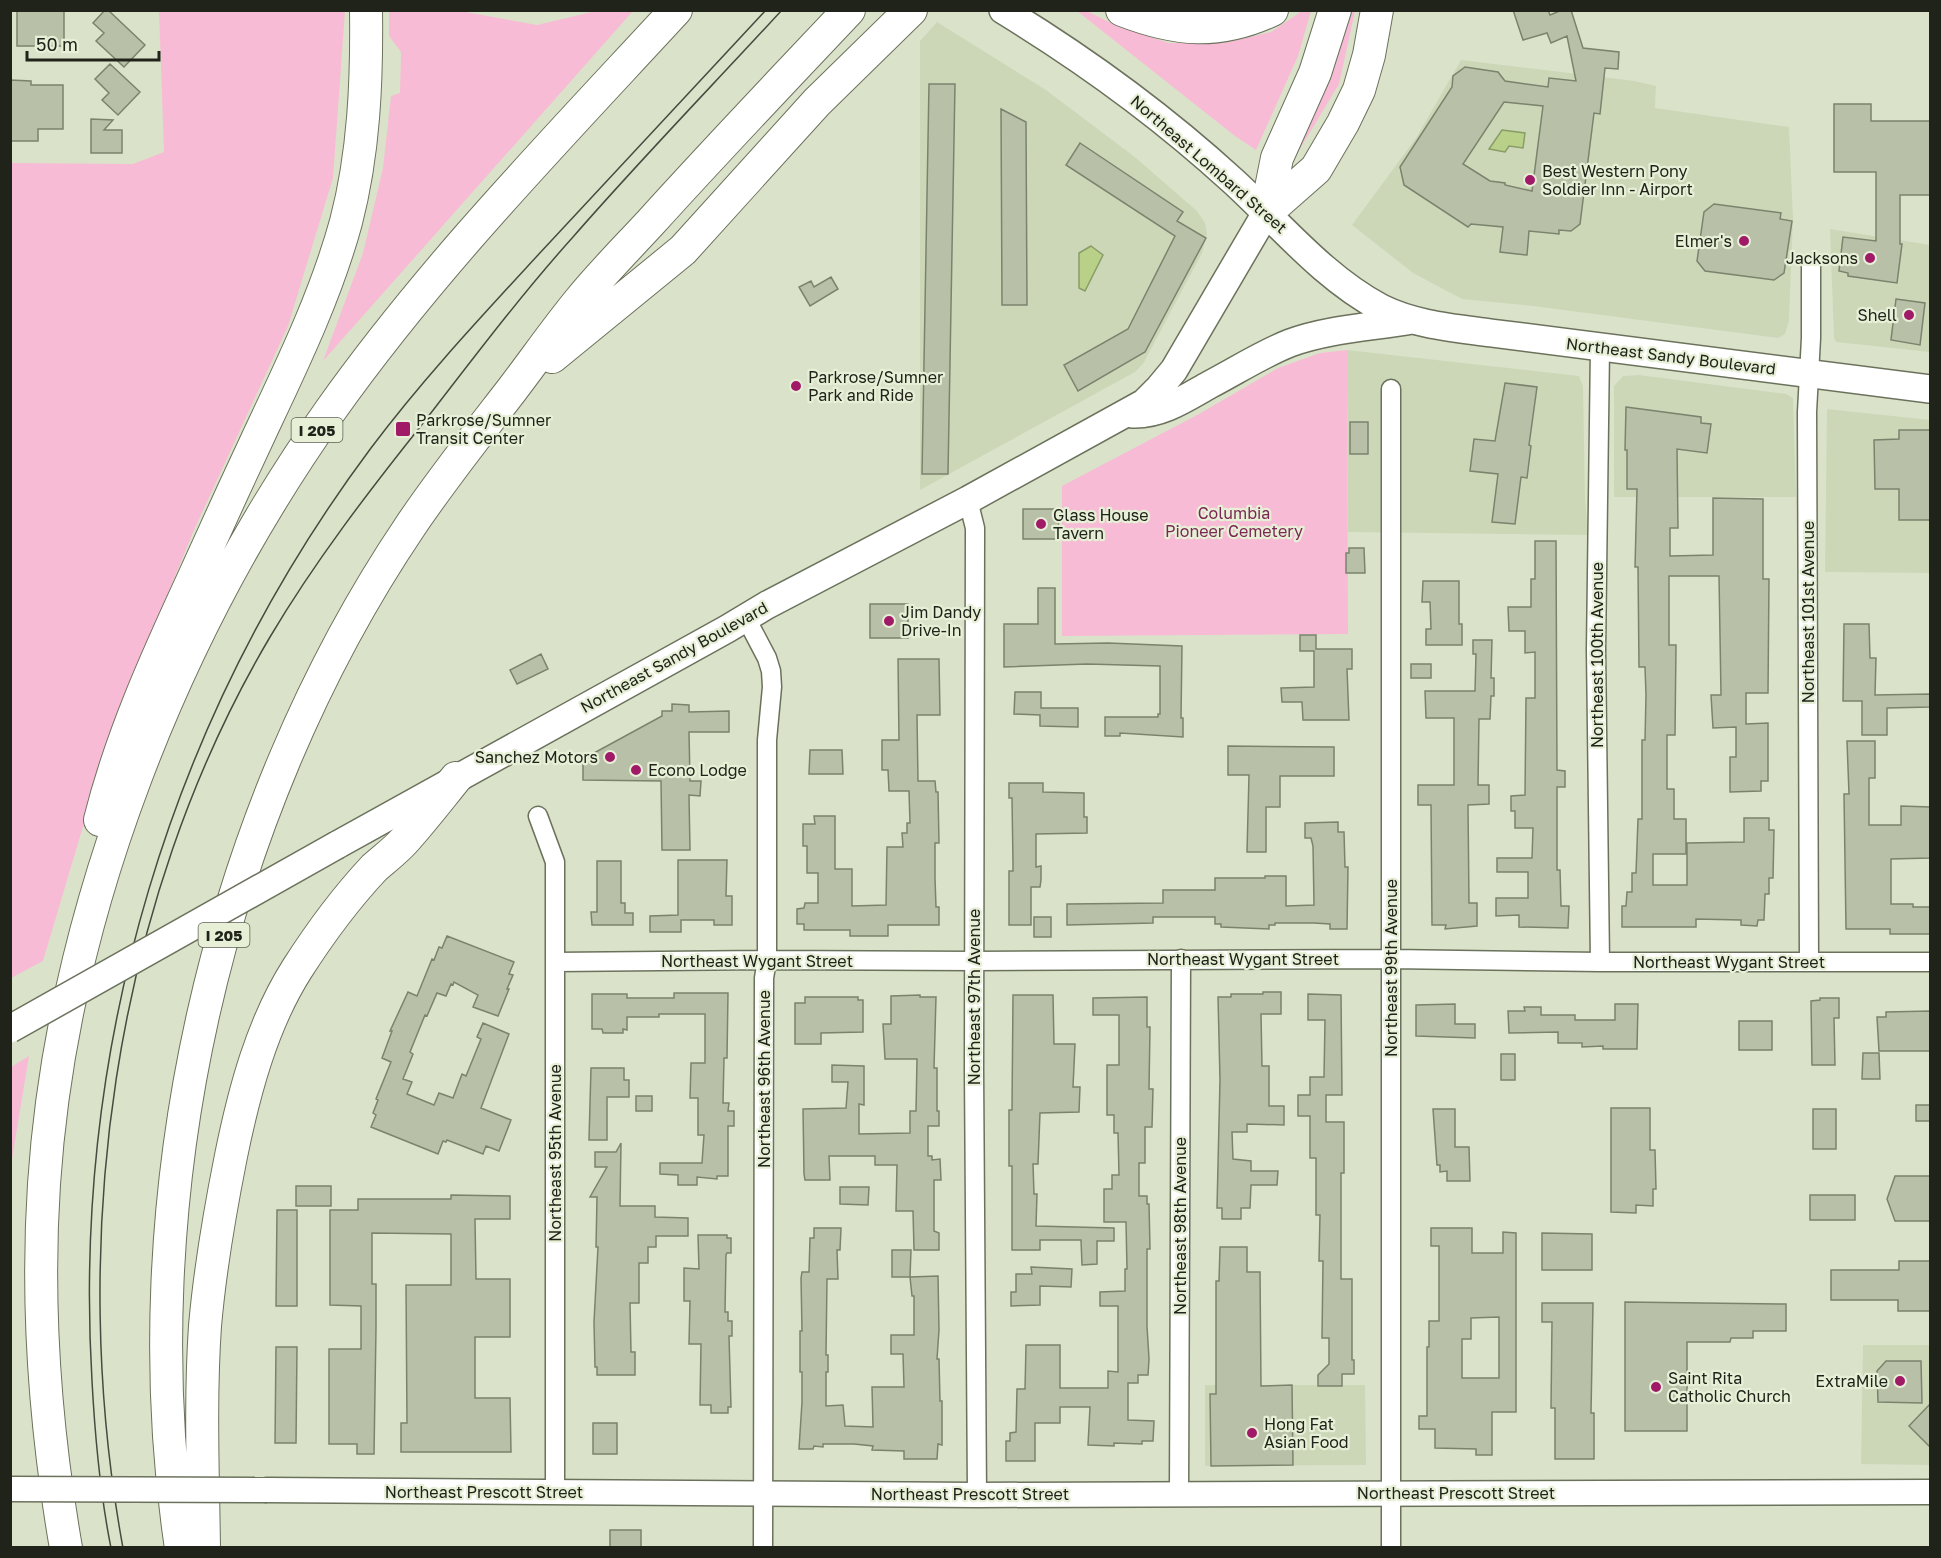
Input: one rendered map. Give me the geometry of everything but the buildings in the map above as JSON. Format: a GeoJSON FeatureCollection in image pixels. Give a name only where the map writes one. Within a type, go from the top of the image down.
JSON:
{"type":"FeatureCollection","features":[{"type":"Feature","properties":{"kind":"highway"},"geometry":{"type":"LineString","coordinates":[[88,930],[89,894],[97,834],[105,802],[136,710],[174,619],[304,338],[337,253],[352,196],[360,146],[365,88],[366,10]]}},
{"type":"Feature","properties":{"kind":"highway","name":"I 205"},"geometry":{"type":"LineString","coordinates":[[66,1548],[51,1451],[43,1376],[40,1311],[44,1181],[52,1107],[73,990],[88,930],[125,808],[172,689],[229,574],[294,465],[368,360],[448,261],[676,10]]}},
{"type":"Feature","properties":{"kind":"highway","name":"I 205"},"geometry":{"type":"LineString","coordinates":[[181,1548],[170,1453],[166,1384],[169,1268],[174,1196],[184,1110],[201,1022],[218,957],[254,840],[310,703],[379,576],[411,526],[580,299],[849,10]]}},
{"type":"Feature","properties":{"kind":"highway"},"geometry":{"type":"LineString","coordinates":[[510,392],[683,250],[817,102],[911,10]]}},
{"type":"Feature","properties":{"kind":"highway"},"geometry":{"type":"LineString","coordinates":[[1122,10],[1162,24],[1210,28],[1242,23],[1272,10]]}},
{"type":"Feature","properties":{"kind":"highway"},"geometry":{"type":"LineString","coordinates":[[1266,213],[1277,158],[1315,73],[1335,10]]}},
{"type":"Feature","properties":{"kind":"highway"},"geometry":{"type":"LineString","coordinates":[[1266,213],[1316,169],[1343,123],[1359,90],[1369,55],[1377,10]]}},
{"type":"Feature","properties":{"kind":"highway"},"geometry":{"type":"LineString","coordinates":[[204,1548],[205,1325],[228,1170],[239,1115],[255,1061],[275,1012],[296,971],[320,934],[374,869],[403,843],[456,778]]}},
{"type":"Feature","properties":{"kind":"main road","name":"Northeast Lombard Street"},"geometry":{"type":"LineString","coordinates":[[1003,10],[1084,62],[1149,110],[1227,176],[1319,263],[1352,290],[1383,309],[1412,320]]}},
{"type":"Feature","properties":{"kind":"main road","name":"Northeast Sandy Boulevard"},"geometry":{"type":"LineString","coordinates":[[10,1029],[849,560],[968,500],[1126,414],[1152,396],[1168,379],[1266,213]]}},
{"type":"Feature","properties":{"kind":"main road","name":"Northeast Sandy Boulevard"},"geometry":{"type":"LineString","coordinates":[[1412,320],[1481,332],[1930,389]]}},
{"type":"Feature","properties":{"kind":"main road"},"geometry":{"type":"LineString","coordinates":[[1126,414],[1151,412],[1169,407],[1293,343],[1318,336],[1412,320]]}},
{"type":"Feature","properties":{"kind":"street","name":"Northeast 101st Avenue"},"geometry":{"type":"LineString","coordinates":[[1809,961],[1808,412],[1811,264]]}},
{"type":"Feature","properties":{"kind":"street","name":"Northeast 100th Avenue"},"geometry":{"type":"LineString","coordinates":[[1600,347],[1596,650],[1600,962]]}},
{"type":"Feature","properties":{"kind":"street","name":"Northeast 99th Avenue"},"geometry":{"type":"LineString","coordinates":[[1391,389],[1391,1548]]}},
{"type":"Feature","properties":{"kind":"street","name":"Northeast 97th Avenue"},"geometry":{"type":"LineString","coordinates":[[968,500],[975,528],[974,961],[977,1494]]}},
{"type":"Feature","properties":{"kind":"street","name":"Northeast 96th Avenue"},"geometry":{"type":"LineString","coordinates":[[746,618],[767,658],[772,679],[767,740],[767,960],[764,978],[763,1548]]}},
{"type":"Feature","properties":{"kind":"street","name":"Northeast 95th Avenue"},"geometry":{"type":"LineString","coordinates":[[538,816],[555,862],[555,1493]]}},
{"type":"Feature","properties":{"kind":"street","name":"Northeast 98th Avenue"},"geometry":{"type":"LineString","coordinates":[[1179,1494],[1181,959]]}},
{"type":"Feature","properties":{"kind":"street","name":"Northeast Wygant Street"},"geometry":{"type":"LineString","coordinates":[[556,962],[1392,959],[1600,962],[1930,962]]}},
{"type":"Feature","properties":{"kind":"street","name":"Northeast Prescott Street"},"geometry":{"type":"LineString","coordinates":[[10,1489],[763,1494],[1930,1492]]}},
{"type":"Feature","properties":{"kind":"shaded area"},"geometry":{"type":"Polygon","coordinates":[[[937,22],[1046,90],[1136,158],[1197,211],[1205,223],[1207,233],[1202,253],[1143,364],[1135,372],[920,490],[920,41],[937,22]]]}},
{"type":"Feature","properties":{"kind":"shaded area"},"geometry":{"type":"Polygon","coordinates":[[[1461,60],[1635,81],[1656,86],[1655,108],[1789,127],[1793,217],[1789,321],[1785,334],[1778,338],[1462,299],[1413,273],[1352,225],[1416,138],[1461,60]]]}},
{"type":"Feature","properties":{"kind":"shaded area"},"geometry":{"type":"Polygon","coordinates":[[[1502,130],[1525,133],[1523,148],[1509,146],[1505,152],[1489,149],[1502,130]]]}},
{"type":"Feature","properties":{"kind":"shaded area"},"geometry":{"type":"Polygon","coordinates":[[[1830,229],[1930,245],[1930,352],[1836,342],[1830,229]]]}},
{"type":"Feature","properties":{"kind":"shaded area"},"geometry":{"type":"Polygon","coordinates":[[[1091,246],[1103,255],[1085,291],[1079,288],[1079,253],[1091,246]]]}},
{"type":"Feature","properties":{"kind":"shaded area"},"geometry":{"type":"Polygon","coordinates":[[[1347,350],[1579,376],[1583,386],[1588,535],[1348,532],[1347,350]]]}},
{"type":"Feature","properties":{"kind":"shaded area"},"geometry":{"type":"Polygon","coordinates":[[[1639,375],[1786,394],[1793,398],[1796,497],[1614,497],[1614,386],[1623,376],[1639,375]]]}},
{"type":"Feature","properties":{"kind":"shaded area"},"geometry":{"type":"Polygon","coordinates":[[[1827,409],[1930,420],[1930,573],[1825,572],[1827,409]]]}},
{"type":"Feature","properties":{"kind":"shaded area"},"geometry":{"type":"Polygon","coordinates":[[[1863,1345],[1930,1345],[1930,1465],[1861,1464],[1863,1345]]]}},
{"type":"Feature","properties":{"kind":"shaded area"},"geometry":{"type":"Polygon","coordinates":[[[1205,1385],[1365,1385],[1366,1465],[1205,1466],[1205,1385]]]}},
{"type":"Feature","properties":{"kind":"green space"},"geometry":{"type":"Polygon","coordinates":[[[159,11],[345,11],[333,178],[288,326],[194,530],[112,729],[43,961],[11,978],[10,163],[133,164],[164,152],[159,11]]]}},
{"type":"Feature","properties":{"kind":"green space"},"geometry":{"type":"Polygon","coordinates":[[[389,11],[460,11],[537,25],[596,11],[633,11],[323,361],[363,253],[383,168],[391,96],[400,93],[401,52],[389,36],[389,11]]]}},
{"type":"Feature","properties":{"kind":"green space"},"geometry":{"type":"Polygon","coordinates":[[[1077,11],[1087,11],[1117,26],[1169,43],[1224,43],[1271,32],[1302,11],[1311,11],[1298,56],[1256,150],[1235,136],[1077,11]]]}},
{"type":"Feature","properties":{"kind":"green space"},"geometry":{"type":"Polygon","coordinates":[[[1346,11],[1355,11],[1339,84],[1298,152],[1290,151],[1336,60],[1346,11]]]}},
{"type":"Feature","properties":{"kind":"green space","name":"Columbia Pioneer Cemetery"},"geometry":{"type":"Polygon","coordinates":[[[1347,350],[1348,634],[1062,636],[1062,486],[1199,414],[1278,368],[1320,353],[1347,350]]]}},
{"type":"Feature","properties":{"kind":"green space"},"geometry":{"type":"Polygon","coordinates":[[[29,1056],[11,1165],[11,1067],[29,1056]]]}},
{"type":"Feature","properties":{"kind":"tram line"},"geometry":{"type":"LineString","coordinates":[[111,1548],[98,1465],[92,1381],[90,1256],[99,1132],[118,1010],[149,890],[189,773],[240,660],[300,552],[371,448],[410,398],[473,326],[766,10]]}},
{"type":"Feature","properties":{"kind":"tram line"},"geometry":{"type":"LineString","coordinates":[[123,1548],[107,1433],[100,1315],[103,1197],[116,1079],[139,962],[172,849],[216,740],[287,609],[343,527],[383,474],[553,259],[782,10]]}},
{"type":"Feature","properties":{"kind":"place","name":"Best Western Pony Soldier Inn - Airport"},"geometry":{"type":"Point","coordinates":[1530,180]}},
{"type":"Feature","properties":{"kind":"place","name":"Elmer's"},"geometry":{"type":"Point","coordinates":[1744,241]}},
{"type":"Feature","properties":{"kind":"place","name":"Jacksons"},"geometry":{"type":"Point","coordinates":[1870,258]}},
{"type":"Feature","properties":{"kind":"place","name":"Shell"},"geometry":{"type":"Point","coordinates":[1909,315]}},
{"type":"Feature","properties":{"kind":"place","name":"Parkrose/Sumner Park and Ride"},"geometry":{"type":"Point","coordinates":[796,386]}},
{"type":"Feature","properties":{"kind":"place","name":"Parkrose/Sumner Transit Center"},"geometry":{"type":"Point","coordinates":[403,429]}},
{"type":"Feature","properties":{"kind":"place","name":"Glass House Tavern"},"geometry":{"type":"Point","coordinates":[1041,524]}},
{"type":"Feature","properties":{"kind":"place","name":"Jim Dandy Drive-In"},"geometry":{"type":"Point","coordinates":[889,621]}},
{"type":"Feature","properties":{"kind":"place","name":"Sanchez Motors"},"geometry":{"type":"Point","coordinates":[610,757]}},
{"type":"Feature","properties":{"kind":"place","name":"Econo Lodge"},"geometry":{"type":"Point","coordinates":[636,770]}},
{"type":"Feature","properties":{"kind":"place","name":"ExtraMile"},"geometry":{"type":"Point","coordinates":[1900,1381]}},
{"type":"Feature","properties":{"kind":"place","name":"Saint Rita Catholic Church"},"geometry":{"type":"Point","coordinates":[1656,1387]}},
{"type":"Feature","properties":{"kind":"place","name":"Hong Fat Asian Food"},"geometry":{"type":"Point","coordinates":[1252,1433]}}]}
